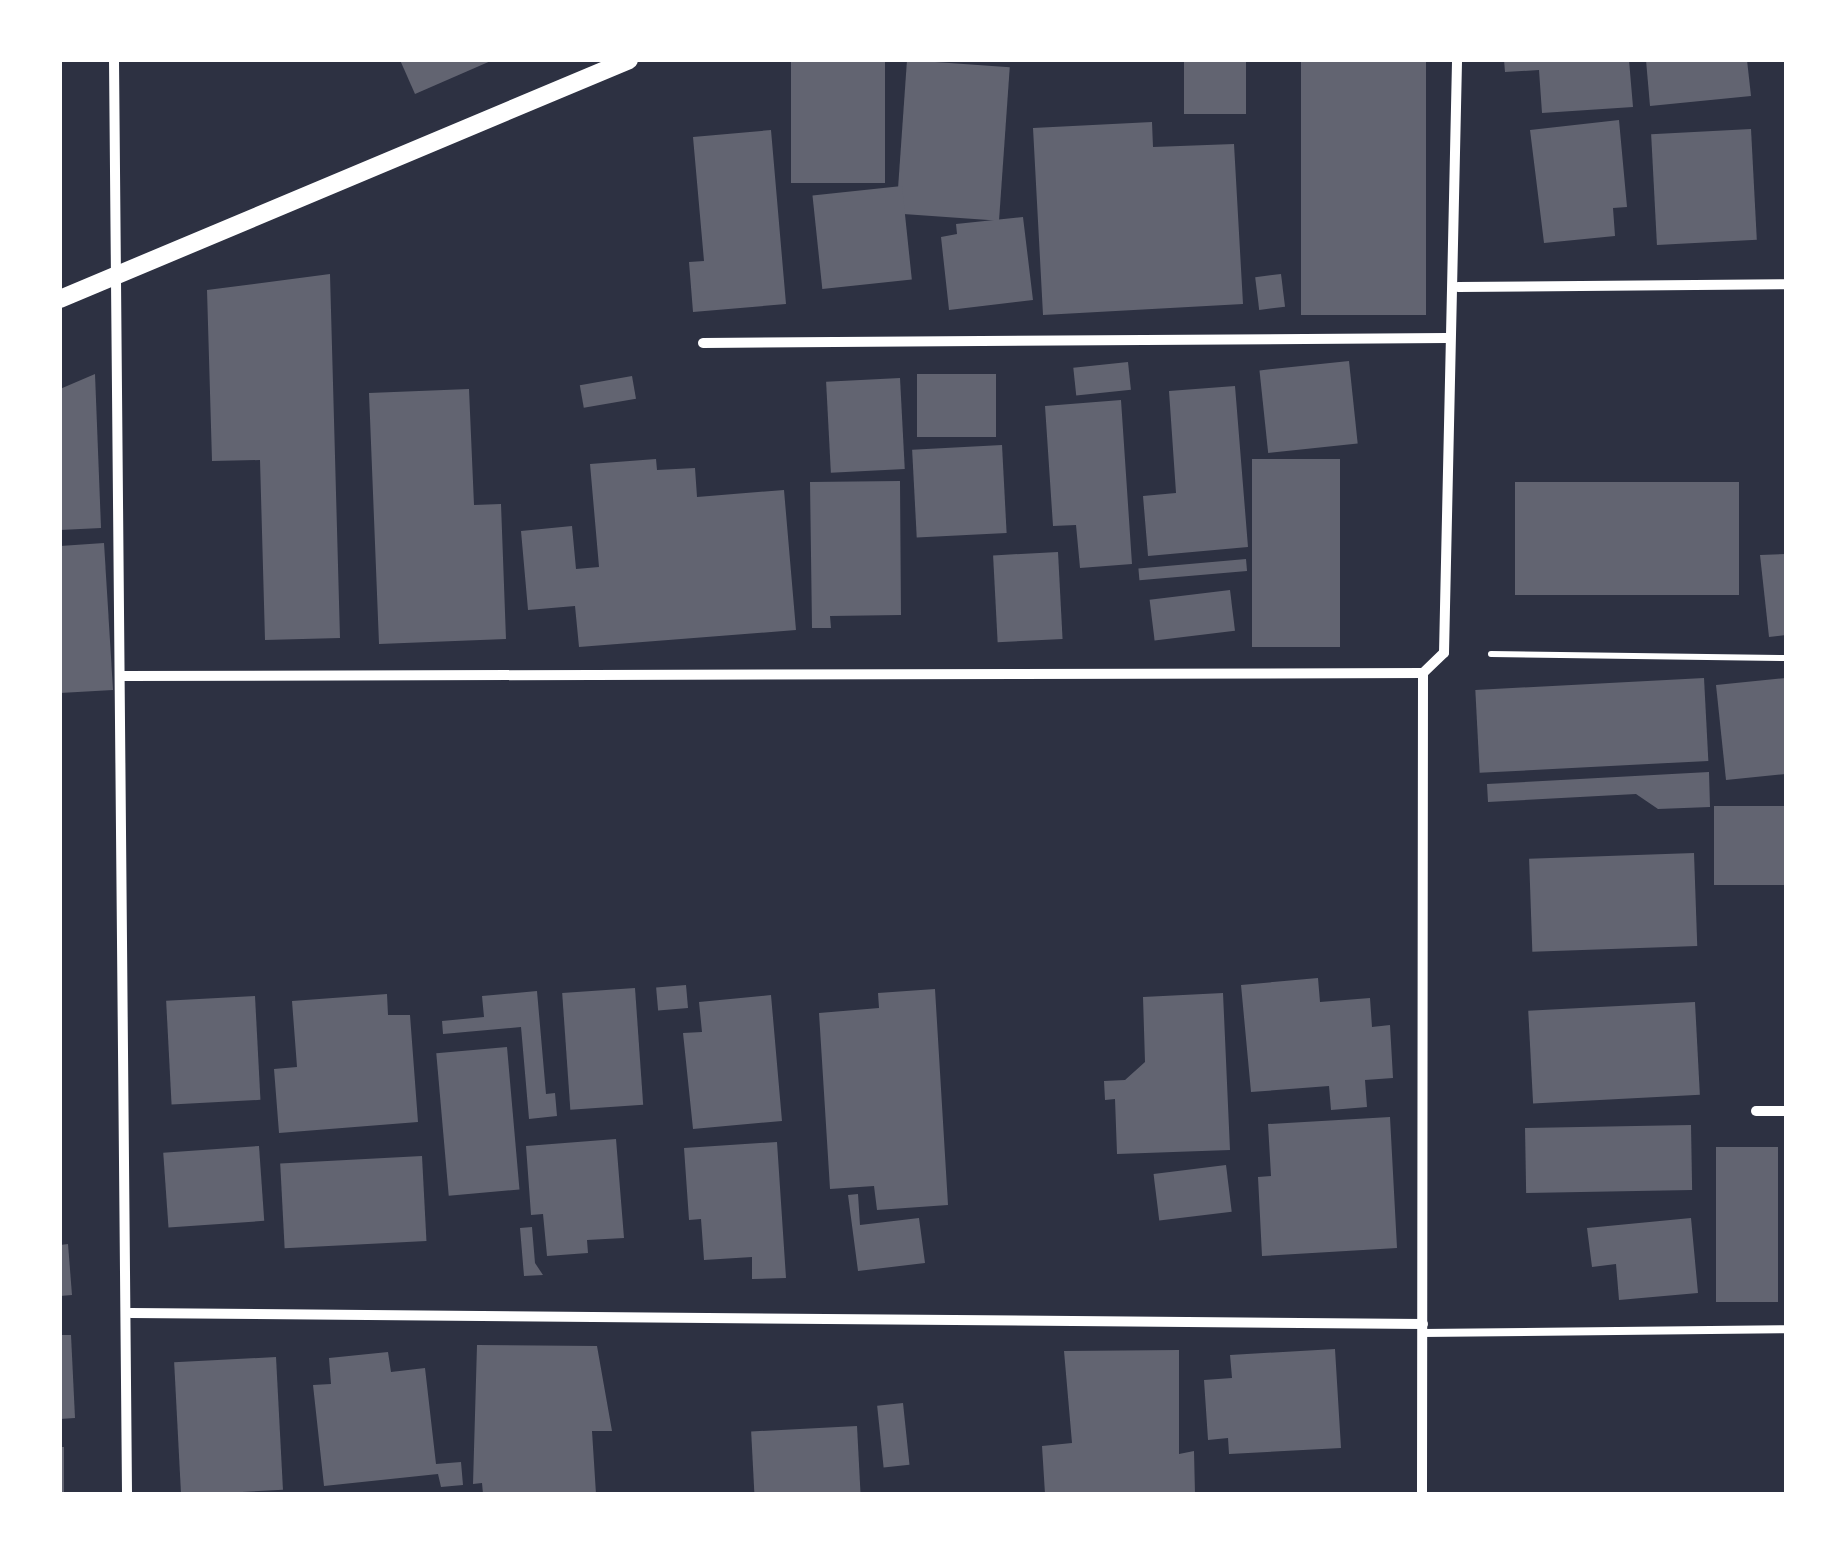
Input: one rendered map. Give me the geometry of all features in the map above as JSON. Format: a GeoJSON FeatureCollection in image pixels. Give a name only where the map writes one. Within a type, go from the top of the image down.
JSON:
{"type":"FeatureCollection","features":[{"type":"Feature","properties":{"kind":"street"},"geometry":{"type":"LineString","coordinates":[[114,60],[131,1312],[127,1494]]}},
{"type":"Feature","properties":{"kind":"street"},"geometry":{"type":"LineString","coordinates":[[60,299],[629,60]]}},
{"type":"Feature","properties":{"kind":"street"},"geometry":{"type":"LineString","coordinates":[[124,676],[1423,673],[1444,653],[1446,338],[1458,286],[1457,60]]}},
{"type":"Feature","properties":{"kind":"street"},"geometry":{"type":"LineString","coordinates":[[1458,286],[1786,284]]}},
{"type":"Feature","properties":{"kind":"street"},"geometry":{"type":"LineString","coordinates":[[703,342],[1446,338]]}},
{"type":"Feature","properties":{"kind":"street"},"geometry":{"type":"LineString","coordinates":[[1422,1494],[1423,673]]}},
{"type":"Feature","properties":{"kind":"street"},"geometry":{"type":"LineString","coordinates":[[1756,1111],[1786,1110]]}},
{"type":"Feature","properties":{"kind":"street"},"geometry":{"type":"LineString","coordinates":[[131,1312],[1422,1329]]}},
{"type":"Feature","properties":{"kind":"lane"},"geometry":{"type":"LineString","coordinates":[[1422,1329],[1786,1329]]}},
{"type":"Feature","properties":{"kind":"path"},"geometry":{"type":"LineString","coordinates":[[1444,653],[1786,658]]}},
{"type":"Feature","properties":{"kind":"building"},"geometry":{"type":"Polygon","coordinates":[[[400,60],[493,60],[415,94],[400,60]]]}},
{"type":"Feature","properties":{"kind":"building"},"geometry":{"type":"Polygon","coordinates":[[[791,60],[885,60],[885,183],[791,183],[791,60]]]}},
{"type":"Feature","properties":{"kind":"building"},"geometry":{"type":"Polygon","coordinates":[[[907,60],[1010,67],[999,221],[896,214],[907,60]]]}},
{"type":"Feature","properties":{"kind":"building"},"geometry":{"type":"Polygon","coordinates":[[[1184,60],[1246,60],[1246,114],[1184,114],[1184,60]]]}},
{"type":"Feature","properties":{"kind":"building"},"geometry":{"type":"Polygon","coordinates":[[[1301,60],[1426,60],[1426,315],[1301,315],[1301,60]]]}},
{"type":"Feature","properties":{"kind":"building"},"geometry":{"type":"Polygon","coordinates":[[[1504,60],[1629,60],[1633,107],[1542,113],[1539,70],[1505,72],[1504,60]]]}},
{"type":"Feature","properties":{"kind":"building"},"geometry":{"type":"Polygon","coordinates":[[[1646,60],[1747,60],[1751,96],[1650,106],[1646,60]]]}},
{"type":"Feature","properties":{"kind":"building"},"geometry":{"type":"Polygon","coordinates":[[[1619,120],[1627,207],[1613,208],[1615,236],[1544,243],[1530,130],[1619,120]]]}},
{"type":"Feature","properties":{"kind":"building"},"geometry":{"type":"Polygon","coordinates":[[[1152,122],[1153,147],[1234,144],[1243,304],[1043,315],[1033,128],[1152,122]]]}},
{"type":"Feature","properties":{"kind":"building"},"geometry":{"type":"Polygon","coordinates":[[[1751,129],[1757,240],[1657,245],[1651,134],[1751,129]]]}},
{"type":"Feature","properties":{"kind":"building"},"geometry":{"type":"Polygon","coordinates":[[[771,130],[786,304],[693,312],[689,262],[704,261],[693,137],[771,130]]]}},
{"type":"Feature","properties":{"kind":"building"},"geometry":{"type":"Polygon","coordinates":[[[902,186],[912,279],[822,289],[812,195],[902,186]]]}},
{"type":"Feature","properties":{"kind":"building"},"geometry":{"type":"Polygon","coordinates":[[[1023,217],[1033,300],[949,310],[941,237],[957,234],[956,224],[1023,217]]]}},
{"type":"Feature","properties":{"kind":"building"},"geometry":{"type":"Polygon","coordinates":[[[330,274],[340,638],[265,640],[260,460],[212,461],[207,290],[330,274]]]}},
{"type":"Feature","properties":{"kind":"building"},"geometry":{"type":"Polygon","coordinates":[[[1281,274],[1285,307],[1259,310],[1255,277],[1281,274]]]}},
{"type":"Feature","properties":{"kind":"building"},"geometry":{"type":"Polygon","coordinates":[[[1349,361],[1358,444],[1268,453],[1259,370],[1349,361]]]}},
{"type":"Feature","properties":{"kind":"building"},"geometry":{"type":"Polygon","coordinates":[[[1128,362],[1131,390],[1076,396],[1073,368],[1128,362]]]}},
{"type":"Feature","properties":{"kind":"building"},"geometry":{"type":"Polygon","coordinates":[[[95,374],[101,528],[60,530],[60,389],[95,374]]]}},
{"type":"Feature","properties":{"kind":"building"},"geometry":{"type":"Polygon","coordinates":[[[917,374],[996,374],[996,437],[917,437],[917,374]]]}},
{"type":"Feature","properties":{"kind":"building"},"geometry":{"type":"Polygon","coordinates":[[[632,376],[636,399],[584,408],[580,385],[632,376]]]}},
{"type":"Feature","properties":{"kind":"building"},"geometry":{"type":"Polygon","coordinates":[[[900,378],[905,469],[831,473],[826,382],[900,378]]]}},
{"type":"Feature","properties":{"kind":"building"},"geometry":{"type":"Polygon","coordinates":[[[1235,386],[1248,547],[1148,556],[1143,496],[1176,493],[1169,391],[1235,386]]]}},
{"type":"Feature","properties":{"kind":"building"},"geometry":{"type":"Polygon","coordinates":[[[469,389],[474,505],[501,504],[506,639],[379,644],[369,393],[469,389]]]}},
{"type":"Feature","properties":{"kind":"building"},"geometry":{"type":"Polygon","coordinates":[[[1121,400],[1132,564],[1080,568],[1076,525],[1053,526],[1045,406],[1121,400]]]}},
{"type":"Feature","properties":{"kind":"building"},"geometry":{"type":"Polygon","coordinates":[[[1002,445],[1007,533],[917,538],[912,450],[1002,445]]]}},
{"type":"Feature","properties":{"kind":"building"},"geometry":{"type":"Polygon","coordinates":[[[656,459],[657,470],[695,468],[697,497],[784,490],[796,630],[579,647],[575,606],[528,610],[521,531],[572,526],[576,569],[599,567],[590,464],[656,459]]]}},
{"type":"Feature","properties":{"kind":"building"},"geometry":{"type":"Polygon","coordinates":[[[1252,459],[1340,459],[1340,647],[1252,647],[1252,459]]]}},
{"type":"Feature","properties":{"kind":"building"},"geometry":{"type":"Polygon","coordinates":[[[900,481],[901,615],[830,616],[831,628],[812,628],[810,482],[900,481]]]}},
{"type":"Feature","properties":{"kind":"building"},"geometry":{"type":"Polygon","coordinates":[[[1515,482],[1739,482],[1739,595],[1515,595],[1515,482]]]}},
{"type":"Feature","properties":{"kind":"building"},"geometry":{"type":"Polygon","coordinates":[[[104,543],[113,690],[60,693],[60,546],[104,543]]]}},
{"type":"Feature","properties":{"kind":"building"},"geometry":{"type":"Polygon","coordinates":[[[1058,552],[1063,639],[998,642],[993,555],[1058,552]]]}},
{"type":"Feature","properties":{"kind":"building"},"geometry":{"type":"Polygon","coordinates":[[[1786,554],[1786,635],[1769,637],[1760,555],[1786,554]]]}},
{"type":"Feature","properties":{"kind":"building"},"geometry":{"type":"Polygon","coordinates":[[[1246,559],[1247,571],[1139,580],[1138,568],[1246,559]]]}},
{"type":"Feature","properties":{"kind":"building"},"geometry":{"type":"Polygon","coordinates":[[[1230,590],[1235,631],[1155,641],[1150,600],[1230,590]]]}},
{"type":"Feature","properties":{"kind":"building"},"geometry":{"type":"Polygon","coordinates":[[[1704,678],[1708,761],[1480,773],[1475,690],[1704,678]]]}},
{"type":"Feature","properties":{"kind":"building"},"geometry":{"type":"Polygon","coordinates":[[[1786,678],[1786,774],[1726,780],[1716,685],[1786,678]]]}},
{"type":"Feature","properties":{"kind":"building"},"geometry":{"type":"Polygon","coordinates":[[[1709,772],[1710,807],[1658,809],[1636,794],[1488,802],[1487,784],[1709,772]]]}},
{"type":"Feature","properties":{"kind":"building"},"geometry":{"type":"Polygon","coordinates":[[[1714,806],[1786,806],[1786,885],[1714,885],[1714,806]]]}},
{"type":"Feature","properties":{"kind":"building"},"geometry":{"type":"Polygon","coordinates":[[[1694,853],[1697,946],[1532,952],[1529,859],[1694,853]]]}},
{"type":"Feature","properties":{"kind":"building"},"geometry":{"type":"Polygon","coordinates":[[[1318,978],[1320,1002],[1370,998],[1372,1027],[1390,1025],[1393,1078],[1365,1080],[1367,1107],[1331,1110],[1329,1086],[1251,1092],[1241,985],[1318,978]]]}},
{"type":"Feature","properties":{"kind":"building"},"geometry":{"type":"Polygon","coordinates":[[[686,985],[688,1008],[658,1011],[656,988],[686,985]]]}},
{"type":"Feature","properties":{"kind":"building"},"geometry":{"type":"Polygon","coordinates":[[[635,988],[643,1105],[570,1110],[562,993],[635,988]]]}},
{"type":"Feature","properties":{"kind":"building"},"geometry":{"type":"Polygon","coordinates":[[[935,989],[948,1205],[877,1210],[874,1186],[830,1189],[819,1013],[879,1008],[878,993],[935,989]]]}},
{"type":"Feature","properties":{"kind":"building"},"geometry":{"type":"Polygon","coordinates":[[[537,991],[546,1094],[555,1093],[557,1116],[529,1119],[521,1027],[443,1034],[442,1021],[484,1017],[482,996],[537,991]]]}},
{"type":"Feature","properties":{"kind":"building"},"geometry":{"type":"Polygon","coordinates":[[[1223,993],[1230,1150],[1117,1154],[1115,1099],[1105,1100],[1104,1081],[1125,1080],[1145,1062],[1143,997],[1223,993]]]}},
{"type":"Feature","properties":{"kind":"building"},"geometry":{"type":"Polygon","coordinates":[[[387,994],[388,1015],[410,1015],[418,1122],[279,1133],[274,1069],[297,1067],[292,1001],[387,994]]]}},
{"type":"Feature","properties":{"kind":"building"},"geometry":{"type":"Polygon","coordinates":[[[771,995],[782,1121],[693,1129],[683,1033],[702,1032],[699,1002],[771,995]]]}},
{"type":"Feature","properties":{"kind":"building"},"geometry":{"type":"Polygon","coordinates":[[[255,996],[260,1100],[172,1105],[166,1001],[255,996]]]}},
{"type":"Feature","properties":{"kind":"building"},"geometry":{"type":"Polygon","coordinates":[[[1695,1002],[1700,1095],[1533,1104],[1528,1011],[1695,1002]]]}},
{"type":"Feature","properties":{"kind":"building"},"geometry":{"type":"Polygon","coordinates":[[[507,1047],[519,1189],[449,1196],[436,1053],[507,1047]]]}},
{"type":"Feature","properties":{"kind":"building"},"geometry":{"type":"Polygon","coordinates":[[[1390,1117],[1397,1248],[1262,1256],[1258,1177],[1271,1176],[1268,1124],[1390,1117]]]}},
{"type":"Feature","properties":{"kind":"building"},"geometry":{"type":"Polygon","coordinates":[[[1691,1125],[1692,1190],[1526,1193],[1525,1128],[1691,1125]]]}},
{"type":"Feature","properties":{"kind":"building"},"geometry":{"type":"Polygon","coordinates":[[[616,1139],[624,1238],[587,1240],[588,1253],[547,1256],[543,1214],[531,1215],[526,1146],[616,1139]]]}},
{"type":"Feature","properties":{"kind":"building"},"geometry":{"type":"Polygon","coordinates":[[[777,1142],[786,1278],[752,1279],[752,1257],[704,1260],[701,1219],[689,1220],[684,1148],[777,1142]]]}},
{"type":"Feature","properties":{"kind":"building"},"geometry":{"type":"Polygon","coordinates":[[[259,1146],[264,1221],[168,1228],[163,1153],[259,1146]]]}},
{"type":"Feature","properties":{"kind":"building"},"geometry":{"type":"Polygon","coordinates":[[[1716,1147],[1778,1147],[1778,1302],[1716,1302],[1716,1147]]]}},
{"type":"Feature","properties":{"kind":"building"},"geometry":{"type":"Polygon","coordinates":[[[422,1156],[426,1241],[285,1248],[280,1163],[422,1156]]]}},
{"type":"Feature","properties":{"kind":"building"},"geometry":{"type":"Polygon","coordinates":[[[1226,1165],[1232,1212],[1159,1221],[1154,1174],[1226,1165]]]}},
{"type":"Feature","properties":{"kind":"building"},"geometry":{"type":"Polygon","coordinates":[[[858,1194],[860,1225],[919,1218],[925,1263],[858,1271],[848,1195],[858,1194]]]}},
{"type":"Feature","properties":{"kind":"building"},"geometry":{"type":"Polygon","coordinates":[[[1691,1218],[1698,1293],[1619,1300],[1616,1264],[1592,1267],[1587,1228],[1691,1218]]]}},
{"type":"Feature","properties":{"kind":"building"},"geometry":{"type":"Polygon","coordinates":[[[532,1227],[535,1263],[543,1275],[524,1276],[520,1228],[532,1227]]]}},
{"type":"Feature","properties":{"kind":"building"},"geometry":{"type":"Polygon","coordinates":[[[68,1244],[72,1295],[60,1296],[60,1245],[68,1244]]]}},
{"type":"Feature","properties":{"kind":"building"},"geometry":{"type":"Polygon","coordinates":[[[60,1335],[71,1335],[75,1418],[60,1419],[60,1335]]]}},
{"type":"Feature","properties":{"kind":"building"},"geometry":{"type":"Polygon","coordinates":[[[477,1345],[597,1346],[612,1431],[592,1431],[596,1494],[483,1494],[482,1483],[473,1484],[477,1345]]]}},
{"type":"Feature","properties":{"kind":"building"},"geometry":{"type":"Polygon","coordinates":[[[1335,1349],[1341,1448],[1229,1454],[1228,1438],[1208,1440],[1204,1380],[1232,1378],[1230,1355],[1335,1349]]]}},
{"type":"Feature","properties":{"kind":"building"},"geometry":{"type":"Polygon","coordinates":[[[1179,1350],[1179,1454],[1194,1451],[1195,1494],[1045,1494],[1042,1446],[1072,1443],[1064,1351],[1179,1350]]]}},
{"type":"Feature","properties":{"kind":"building"},"geometry":{"type":"Polygon","coordinates":[[[388,1352],[391,1372],[425,1368],[436,1464],[461,1462],[463,1485],[441,1487],[438,1474],[324,1486],[313,1385],[331,1384],[329,1358],[388,1352]]]}},
{"type":"Feature","properties":{"kind":"building"},"geometry":{"type":"Polygon","coordinates":[[[276,1357],[283,1490],[181,1494],[174,1362],[276,1357]]]}},
{"type":"Feature","properties":{"kind":"building"},"geometry":{"type":"Polygon","coordinates":[[[903,1403],[909,1465],[884,1467],[877,1406],[903,1403]]]}},
{"type":"Feature","properties":{"kind":"building"},"geometry":{"type":"Polygon","coordinates":[[[857,1426],[861,1494],[754,1494],[751,1432],[857,1426]]]}},
{"type":"Feature","properties":{"kind":"building"},"geometry":{"type":"Polygon","coordinates":[[[60,1447],[64,1447],[64,1494],[60,1494],[60,1447]]]}}]}
